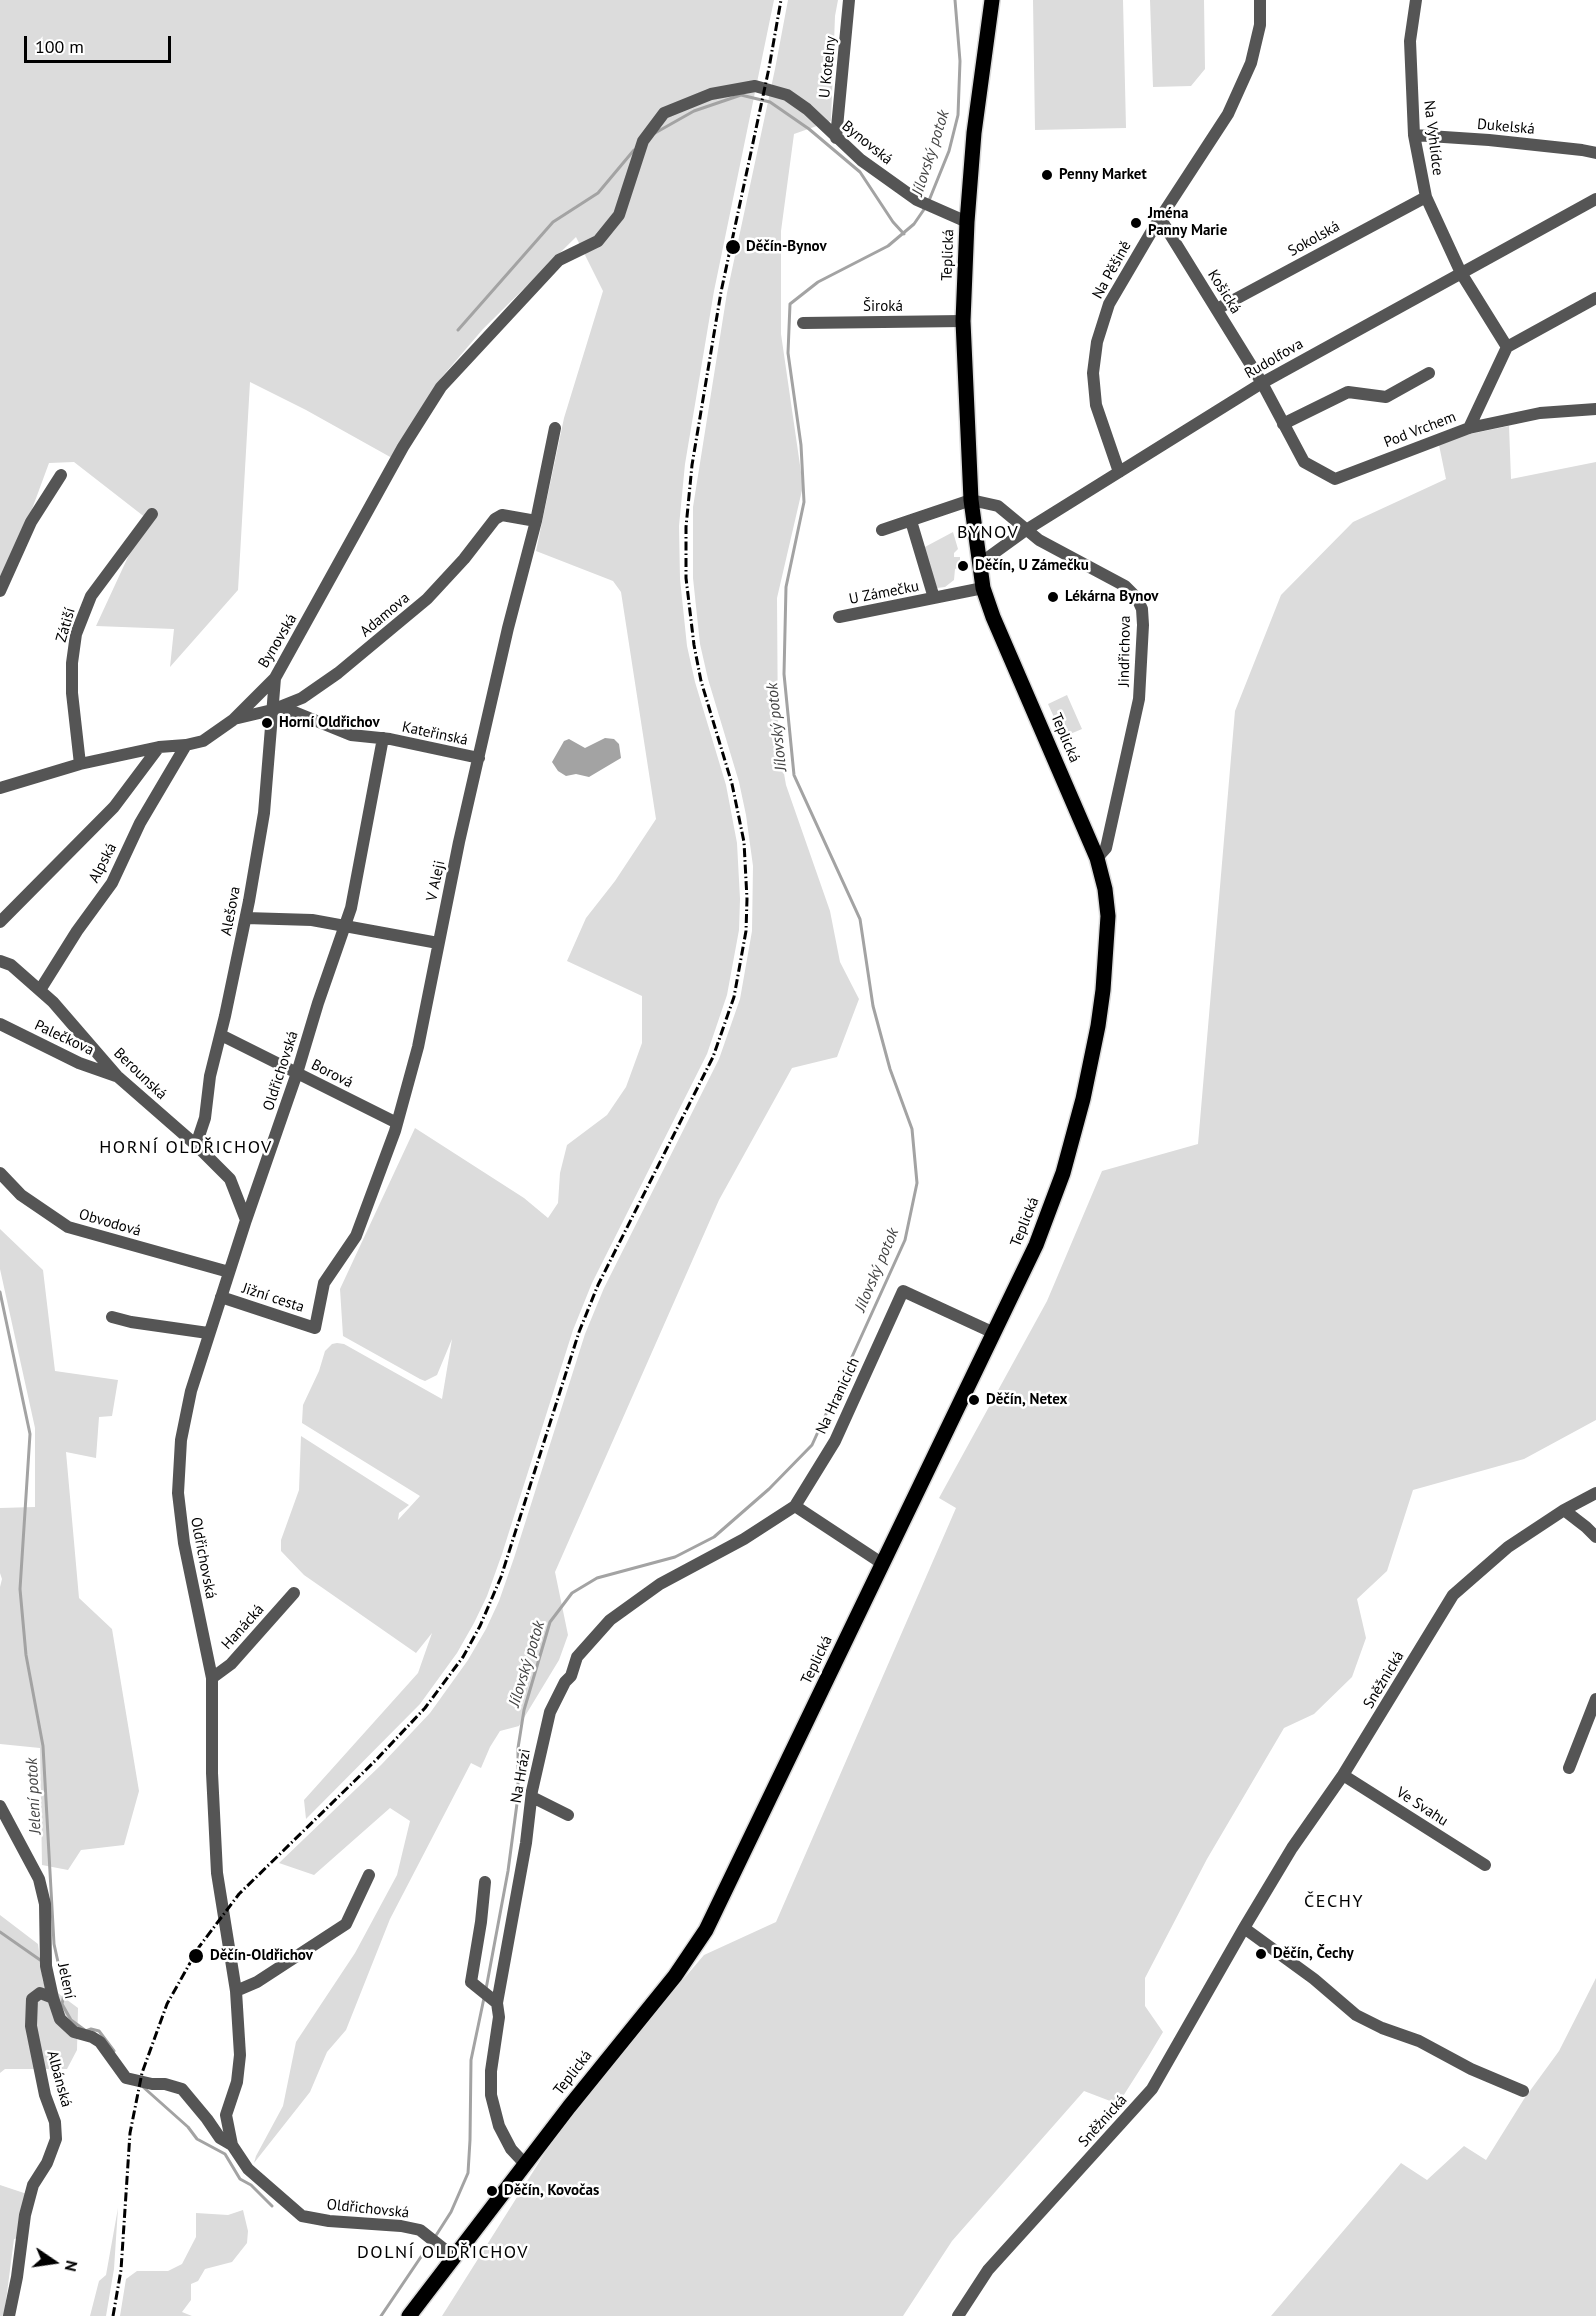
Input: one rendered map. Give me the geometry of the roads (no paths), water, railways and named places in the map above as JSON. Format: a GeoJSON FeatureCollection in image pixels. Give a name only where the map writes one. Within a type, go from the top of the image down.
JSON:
{"type":"FeatureCollection","features":[{"type":"Feature","properties":{"kind":"main road","name":"Teplická"},"geometry":{"type":"LineString","coordinates":[[409,2316],[449,2253],[525,2164],[675,1976],[706,1930],[1036,1245],[1051,1209],[1092,1061],[1102,990],[1108,916],[1105,889],[1097,858],[993,617],[983,588],[971,500],[963,321],[967,222],[974,133],[992,0]]}},
{"type":"Feature","properties":{"kind":"street","name":"U Kotelny"},"geometry":{"type":"LineString","coordinates":[[836,138],[849,0]]}},
{"type":"Feature","properties":{"kind":"street","name":"Na Pěšině"},"geometry":{"type":"LineString","coordinates":[[1119,472],[1096,405],[1093,373],[1097,342],[1109,304],[1228,114],[1251,63],[1260,25],[1260,0]]}},
{"type":"Feature","properties":{"kind":"street","name":"Na Vyhlídce"},"geometry":{"type":"LineString","coordinates":[[1416,0],[1410,41],[1414,135],[1426,198],[1461,273],[1507,346]]}},
{"type":"Feature","properties":{"kind":"street","name":"Bynovská"},"geometry":{"type":"LineString","coordinates":[[0,788],[80,764],[159,747],[203,741],[233,720],[275,678],[403,447],[441,387],[559,260],[598,241],[619,215],[643,141],[664,113],[711,94],[755,86],[787,95],[807,109],[861,160],[917,200],[967,222]]}},
{"type":"Feature","properties":{"kind":"street","name":"Dukelská"},"geometry":{"type":"LineString","coordinates":[[1414,135],[1508,142],[1596,153]]}},
{"type":"Feature","properties":{"kind":"street","name":"Sokolská"},"geometry":{"type":"LineString","coordinates":[[1217,309],[1426,198]]}},
{"type":"Feature","properties":{"kind":"street","name":"Rudolfova"},"geometry":{"type":"LineString","coordinates":[[979,564],[1026,530],[1262,383],[1596,199]]}},
{"type":"Feature","properties":{"kind":"street","name":"Košická"},"geometry":{"type":"LineString","coordinates":[[1161,218],[1262,383]]}},
{"type":"Feature","properties":{"kind":"street"},"geometry":{"type":"LineString","coordinates":[[1469,428],[1507,346],[1596,298]]}},
{"type":"Feature","properties":{"kind":"street","name":"Široká"},"geometry":{"type":"LineString","coordinates":[[803,323],[963,321]]}},
{"type":"Feature","properties":{"kind":"street"},"geometry":{"type":"LineString","coordinates":[[1283,424],[1348,392],[1386,397],[1430,373]]}},
{"type":"Feature","properties":{"kind":"street","name":"Pod Vrchem"},"geometry":{"type":"LineString","coordinates":[[1262,383],[1304,462],[1335,479],[1469,428],[1540,413],[1596,409]]}},
{"type":"Feature","properties":{"kind":"street","name":"V Aleji"},"geometry":{"type":"LineString","coordinates":[[315,1328],[324,1283],[356,1236],[397,1123],[418,1047],[438,943],[479,758],[536,521],[555,429]]}},
{"type":"Feature","properties":{"kind":"street"},"geometry":{"type":"LineString","coordinates":[[0,591],[31,522],[61,475]]}},
{"type":"Feature","properties":{"kind":"street"},"geometry":{"type":"LineString","coordinates":[[882,530],[971,500]]}},
{"type":"Feature","properties":{"kind":"street","name":"Jindřichova"},"geometry":{"type":"LineString","coordinates":[[971,500],[998,506],[1039,540],[1132,591],[1142,609],[1143,646],[1139,699],[1106,848],[1097,858]]}},
{"type":"Feature","properties":{"kind":"street","name":"Zátiší"},"geometry":{"type":"LineString","coordinates":[[80,764],[72,693],[72,663],[76,634],[91,596],[152,514]]}},
{"type":"Feature","properties":{"kind":"street","name":"Adamova"},"geometry":{"type":"LineString","coordinates":[[233,720],[277,708],[302,698],[338,673],[427,599],[464,559],[495,519],[502,515],[536,521]]}},
{"type":"Feature","properties":{"kind":"street","name":"U Zámečku"},"geometry":{"type":"LineString","coordinates":[[911,521],[934,598]]}},
{"type":"Feature","properties":{"kind":"street","name":"U Zámečku"},"geometry":{"type":"LineString","coordinates":[[839,617],[983,588]]}},
{"type":"Feature","properties":{"kind":"street","name":"Alešova"},"geometry":{"type":"LineString","coordinates":[[196,1145],[205,1118],[210,1076],[246,918],[264,813],[277,708],[275,678]]}},
{"type":"Feature","properties":{"kind":"street","name":"Kateřinská"},"geometry":{"type":"LineString","coordinates":[[277,708],[351,735],[383,738],[479,758]]}},
{"type":"Feature","properties":{"kind":"street","name":"Oldřichovská"},"geometry":{"type":"LineString","coordinates":[[383,738],[358,875],[345,927],[190,1391],[184,1421],[178,1486],[184,1543],[212,1678],[212,1773],[217,1873],[236,1991],[240,2055],[237,2082],[226,2115],[232,2145],[248,2169],[302,2216],[329,2222],[401,2226],[420,2230],[449,2253]]}},
{"type":"Feature","properties":{"kind":"street","name":"Alpská"},"geometry":{"type":"LineString","coordinates":[[40,990],[77,931],[112,884],[140,823],[186,745]]}},
{"type":"Feature","properties":{"kind":"street"},"geometry":{"type":"LineString","coordinates":[[0,921],[114,807],[159,747]]}},
{"type":"Feature","properties":{"kind":"street"},"geometry":{"type":"LineString","coordinates":[[246,918],[312,920],[438,943]]}},
{"type":"Feature","properties":{"kind":"street","name":"Berounská"},"geometry":{"type":"LineString","coordinates":[[0,961],[11,965],[53,1002],[117,1076],[196,1145],[230,1179],[246,1220]]}},
{"type":"Feature","properties":{"kind":"street","name":"Palečkova"},"geometry":{"type":"LineString","coordinates":[[0,1024],[79,1063],[117,1076]]}},
{"type":"Feature","properties":{"kind":"street","name":"Borová"},"geometry":{"type":"LineString","coordinates":[[221,1035],[397,1123]]}},
{"type":"Feature","properties":{"kind":"street","name":"Obvodová"},"geometry":{"type":"LineString","coordinates":[[0,1173],[21,1195],[68,1227],[229,1272]]}},
{"type":"Feature","properties":{"kind":"street","name":"Na Hranicích"},"geometry":{"type":"LineString","coordinates":[[795,1506],[835,1441],[903,1291],[994,1333]]}},
{"type":"Feature","properties":{"kind":"street","name":"Jižní cesta"},"geometry":{"type":"LineString","coordinates":[[221,1297],[315,1328]]}},
{"type":"Feature","properties":{"kind":"street"},"geometry":{"type":"LineString","coordinates":[[112,1317],[208,1333]]}},
{"type":"Feature","properties":{"kind":"street","name":"Sněžnická"},"geometry":{"type":"LineString","coordinates":[[958,2316],[988,2270],[1152,2089],[1292,1848],[1343,1775],[1453,1595],[1508,1547],[1564,1510],[1596,1493]]}},
{"type":"Feature","properties":{"kind":"street"},"geometry":{"type":"LineString","coordinates":[[795,1506],[883,1564]]}},
{"type":"Feature","properties":{"kind":"street","name":"Na Hrázi"},"geometry":{"type":"LineString","coordinates":[[525,2164],[511,2150],[499,2126],[491,2095],[491,2071],[499,2017],[493,2001],[526,1843],[541,1746],[550,1712],[565,1682],[572,1676],[577,1657],[610,1620],[660,1584],[744,1539],[795,1506]]}},
{"type":"Feature","properties":{"kind":"street"},"geometry":{"type":"LineString","coordinates":[[1564,1510],[1587,1527],[1596,1537]]}},
{"type":"Feature","properties":{"kind":"street","name":"Hanácká"},"geometry":{"type":"LineString","coordinates":[[212,1678],[231,1664],[294,1593]]}},
{"type":"Feature","properties":{"kind":"street"},"geometry":{"type":"LineString","coordinates":[[1569,1768],[1596,1699]]}},
{"type":"Feature","properties":{"kind":"street","name":"Ve Svahu"},"geometry":{"type":"LineString","coordinates":[[1343,1775],[1485,1865]]}},
{"type":"Feature","properties":{"kind":"street"},"geometry":{"type":"LineString","coordinates":[[532,1797],[568,1815]]}},
{"type":"Feature","properties":{"kind":"street","name":"Jelení"},"geometry":{"type":"LineString","coordinates":[[0,1806],[39,1879],[45,1904],[46,1966],[60,2019],[74,2032],[100,2042],[126,2078],[182,2089],[220,2138],[232,2145]]}},
{"type":"Feature","properties":{"kind":"street"},"geometry":{"type":"LineString","coordinates":[[236,1991],[257,1982],[346,1924],[369,1875]]}},
{"type":"Feature","properties":{"kind":"street"},"geometry":{"type":"LineString","coordinates":[[485,1882],[471,1982],[493,2001]]}},
{"type":"Feature","properties":{"kind":"street"},"geometry":{"type":"LineString","coordinates":[[1244,1928],[1314,1979],[1356,2015],[1382,2028],[1419,2041],[1471,2069],[1523,2091]]}},
{"type":"Feature","properties":{"kind":"street","name":"Albánská"},"geometry":{"type":"LineString","coordinates":[[9,2316],[25,2215],[33,2185],[47,2163],[56,2139],[56,2122],[45,2095],[31,2026],[32,1999],[40,1993],[53,1998]]}},
{"type":"Feature","properties":{"kind":"waterway","name":"Jílovský potok"},"geometry":{"type":"LineString","coordinates":[[928,203],[949,151],[958,115],[960,61],[955,0]]}},
{"type":"Feature","properties":{"kind":"waterway"},"geometry":{"type":"LineString","coordinates":[[655,133],[694,111],[741,95],[770,102],[809,129],[860,172],[893,222],[904,234]]}},
{"type":"Feature","properties":{"kind":"waterway"},"geometry":{"type":"LineString","coordinates":[[458,330],[553,222],[598,193],[634,150]]}},
{"type":"Feature","properties":{"kind":"waterway","name":"Jílovský potok"},"geometry":{"type":"LineString","coordinates":[[486,1989],[508,1871],[518,1796],[518,1748],[524,1710],[550,1622],[572,1593],[597,1578],[675,1557],[714,1537],[769,1489],[812,1445],[905,1240],[917,1183],[912,1129],[890,1069],[873,1006],[860,919],[794,775],[784,674],[786,587],[804,502],[801,445],[788,353],[790,304],[818,282],[888,246],[914,224],[925,208]]}},
{"type":"Feature","properties":{"kind":"waterway","name":"Jelení potok"},"geometry":{"type":"LineString","coordinates":[[0,1292],[30,1434],[20,1589],[26,1655],[43,1746],[54,1944],[62,1980],[66,1985],[62,2004],[71,2020],[86,2031],[91,2029],[99,2031],[114,2051]]}},
{"type":"Feature","properties":{"kind":"waterway"},"geometry":{"type":"LineString","coordinates":[[0,1932],[43,1962]]}},
{"type":"Feature","properties":{"kind":"waterway","name":"Jílovský potok"},"geometry":{"type":"LineString","coordinates":[[435,2237],[451,2212],[468,2173],[471,2060],[484,1998]]}},
{"type":"Feature","properties":{"kind":"waterway","name":"Jelení potok"},"geometry":{"type":"LineString","coordinates":[[142,2086],[188,2127],[197,2139],[225,2154],[240,2179],[251,2185],[272,2206]]}},
{"type":"Feature","properties":{"kind":"waterway","name":"Jílovský potok"},"geometry":{"type":"LineString","coordinates":[[381,2316],[431,2242]]}},
{"type":"Feature","properties":{"kind":"railway"},"geometry":{"type":"LineString","coordinates":[[113,2316],[121,2270],[130,2133],[142,2073],[167,2004],[199,1947],[239,1894],[376,1760],[425,1708],[463,1657],[480,1626],[501,1577],[579,1332],[598,1285],[713,1057],[734,997],[746,931],[744,842],[732,784],[701,681],[694,645],[686,578],[686,527],[692,465],[721,292],[769,68],[781,0]]}},
{"type":"Feature","properties":{"kind":"place","name":"Penny Market"},"geometry":{"type":"Point","coordinates":[1047,175]}},
{"type":"Feature","properties":{"kind":"place","name":"Jména Panny Marie"},"geometry":{"type":"Point","coordinates":[1136,223]}},
{"type":"Feature","properties":{"kind":"place","name":"Děčín-Bynov"},"geometry":{"type":"Point","coordinates":[733,247]}},
{"type":"Feature","properties":{"kind":"place","name":"Děčín, U Zámečku"},"geometry":{"type":"Point","coordinates":[963,566]}},
{"type":"Feature","properties":{"kind":"place","name":"Lékárna Bynov"},"geometry":{"type":"Point","coordinates":[1053,597]}},
{"type":"Feature","properties":{"kind":"place","name":"Horní Oldřichov"},"geometry":{"type":"Point","coordinates":[267,723]}},
{"type":"Feature","properties":{"kind":"place","name":"Děčín, Netex"},"geometry":{"type":"Point","coordinates":[974,1400]}},
{"type":"Feature","properties":{"kind":"place","name":"Děčín, Čechy"},"geometry":{"type":"Point","coordinates":[1261,1954]}},
{"type":"Feature","properties":{"kind":"place","name":"Děčín-Oldřichov"},"geometry":{"type":"Point","coordinates":[196,1956]}},
{"type":"Feature","properties":{"kind":"place","name":"Děčín, Kovočas"},"geometry":{"type":"Point","coordinates":[492,2191]}},
{"type":"Feature","properties":{"kind":"district","name":"BYNOV"},"geometry":{"type":"Point","coordinates":[988,533]}},
{"type":"Feature","properties":{"kind":"district","name":"HORNÍ OLDŘICHOV"},"geometry":{"type":"Point","coordinates":[186,1148]}},
{"type":"Feature","properties":{"kind":"district","name":"ČECHY"},"geometry":{"type":"Point","coordinates":[1334,1902]}},
{"type":"Feature","properties":{"kind":"district","name":"DOLNÍ OLDŘICHOV"},"geometry":{"type":"Point","coordinates":[443,2253]}}]}
